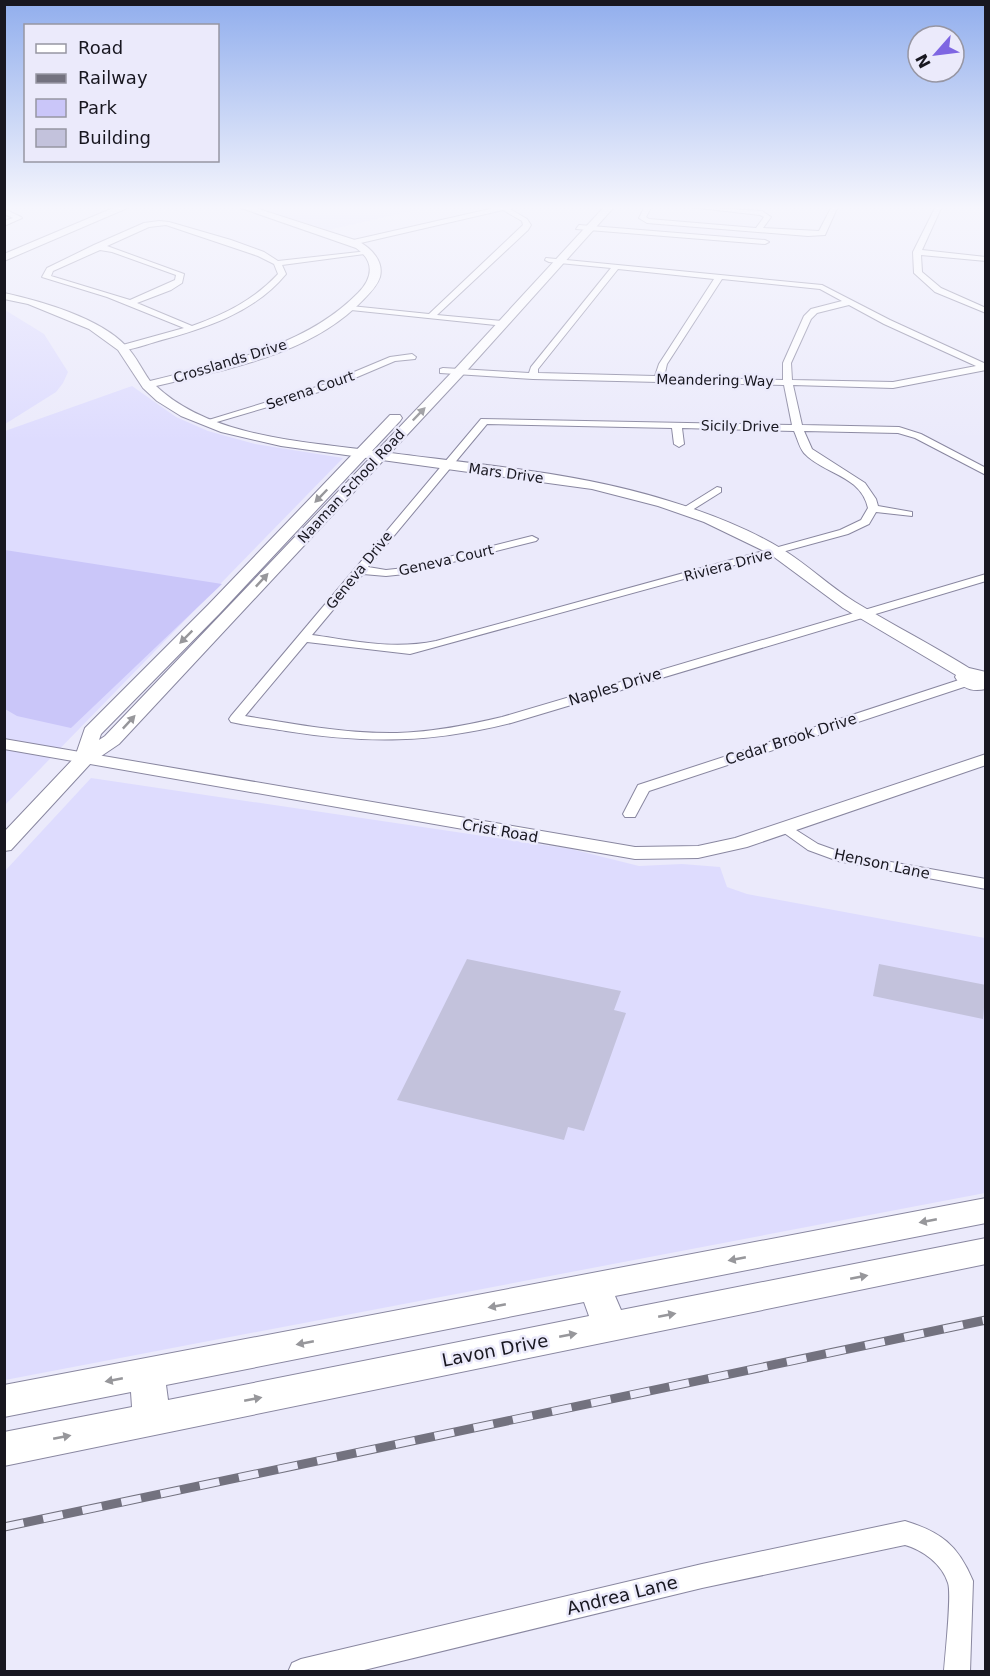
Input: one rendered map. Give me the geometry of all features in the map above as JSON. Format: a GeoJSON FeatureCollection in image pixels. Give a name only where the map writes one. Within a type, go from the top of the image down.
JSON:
{"type":"FeatureCollection","features":[{"type":"Feature","properties":{"kind":"main road","name":"Naaman School Road"},"geometry":{"type":"LineString","coordinates":[[421,393],[488,323],[529,284]]}},
{"type":"Feature","properties":{"kind":"main road","name":"Naaman School Road"},"geometry":{"type":"LineString","coordinates":[[4,845],[84,759],[112,740],[458,373],[535,284]]}},
{"type":"Feature","properties":{"kind":"main road","name":"Naaman School Road"},"geometry":{"type":"LineString","coordinates":[[84,759],[92,732],[214,609],[406,407]]}},
{"type":"Feature","properties":{"kind":"main road"},"geometry":{"type":"LineString","coordinates":[[4,1401],[986,1210]]}},
{"type":"Feature","properties":{"kind":"main road","name":"Lavon Drive"},"geometry":{"type":"LineString","coordinates":[[4,1449],[986,1251]]}},
{"type":"Feature","properties":{"kind":"main road"},"geometry":{"type":"LineString","coordinates":[[595,1286],[610,1327]]}},
{"type":"Feature","properties":{"kind":"main road"},"geometry":{"type":"LineString","coordinates":[[148,1374],[151,1419]]}},
{"type":"Feature","properties":{"kind":"street"},"geometry":{"type":"LineString","coordinates":[[67,284],[130,303],[190,328]]}},
{"type":"Feature","properties":{"kind":"street"},"geometry":{"type":"LineString","coordinates":[[130,303],[174,284]]}},
{"type":"Feature","properties":{"kind":"street"},"geometry":{"type":"LineString","coordinates":[[122,348],[226,315],[266,292],[273,284]]}},
{"type":"Feature","properties":{"kind":"street","name":"Crosslands Drive"},"geometry":{"type":"LineString","coordinates":[[147,386],[269,351],[307,335],[358,303],[372,284]]}},
{"type":"Feature","properties":{"kind":"street"},"geometry":{"type":"LineString","coordinates":[[431,316],[465,284]]}},
{"type":"Feature","properties":{"kind":"street"},"geometry":{"type":"LineString","coordinates":[[533,376],[534,369],[602,284]]}},
{"type":"Feature","properties":{"kind":"street"},"geometry":{"type":"LineString","coordinates":[[659,379],[663,364],[715,284]]}},
{"type":"Feature","properties":{"kind":"street"},"geometry":{"type":"LineString","coordinates":[[796,284],[822,287],[985,367]]}},
{"type":"Feature","properties":{"kind":"street"},"geometry":{"type":"LineString","coordinates":[[931,284],[938,290],[986,311]]}},
{"type":"Feature","properties":{"kind":"street","name":"Mars Drive"},"geometry":{"type":"LineString","coordinates":[[4,296],[42,307],[93,327],[122,348],[147,386],[176,408],[207,422],[265,439],[592,485],[685,510],[727,527],[776,552],[863,614],[921,645],[966,678]]}},
{"type":"Feature","properties":{"kind":"street","name":"Mars Drive"},"geometry":{"type":"LineString","coordinates":[[4,300],[42,307]]}},
{"type":"Feature","properties":{"kind":"street"},"geometry":{"type":"LineString","coordinates":[[849,302],[814,311],[807,318],[787,363],[788,382],[798,428],[808,451],[861,485],[871,499],[873,508],[908,514]]}},
{"type":"Feature","properties":{"kind":"street"},"geometry":{"type":"LineString","coordinates":[[351,308],[502,324]]}},
{"type":"Feature","properties":{"kind":"street","name":"Serena Court"},"geometry":{"type":"LineString","coordinates":[[207,422],[326,387],[393,359],[412,357]]}},
{"type":"Feature","properties":{"kind":"street","name":"Meandering Way"},"geometry":{"type":"LineString","coordinates":[[443,371],[533,376],[893,385],[985,367]]}},
{"type":"Feature","properties":{"kind":"street","name":"Sicily Drive"},"geometry":{"type":"LineString","coordinates":[[484,421],[909,432],[986,472]]}},
{"type":"Feature","properties":{"kind":"street","name":"Geneva Drive"},"geometry":{"type":"LineString","coordinates":[[236,720],[484,421]]}},
{"type":"Feature","properties":{"kind":"street"},"geometry":{"type":"LineString","coordinates":[[677,425],[679,444]]}},
{"type":"Feature","properties":{"kind":"street"},"geometry":{"type":"LineString","coordinates":[[685,510],[717,490]]}},
{"type":"Feature","properties":{"kind":"street","name":"Riviera Drive"},"geometry":{"type":"LineString","coordinates":[[304,638],[378,649],[410,650],[486,632],[844,532],[865,522],[873,508]]}},
{"type":"Feature","properties":{"kind":"street","name":"Geneva Court"},"geometry":{"type":"LineString","coordinates":[[360,570],[386,573],[405,571],[532,539]]}},
{"type":"Feature","properties":{"kind":"street","name":"Naples Drive"},"geometry":{"type":"LineString","coordinates":[[236,720],[342,735],[396,737],[463,730],[986,577]]}},
{"type":"Feature","properties":{"kind":"street"},"geometry":{"type":"LineString","coordinates":[[966,678],[974,685],[985,681]]}},
{"type":"Feature","properties":{"kind":"street","name":"Cedar Brook Drive"},"geometry":{"type":"LineString","coordinates":[[630,814],[643,788],[966,678]]}},
{"type":"Feature","properties":{"kind":"street","name":"Crist Road"},"geometry":{"type":"LineString","coordinates":[[4,744],[635,853],[698,852],[740,843],[986,759]]}},
{"type":"Feature","properties":{"kind":"street","name":"Henson Lane"},"geometry":{"type":"LineString","coordinates":[[785,828],[813,847],[843,858],[986,884]]}},
{"type":"Feature","properties":{"kind":"street","name":"Andrea Lane"},"geometry":{"type":"LineString","coordinates":[[301,1671],[702,1576],[905,1533],[926,1539],[940,1550],[961,1581],[957,1671]]}},
{"type":"Feature","properties":{"kind":"shaded area"},"geometry":{"type":"Polygon","coordinates":[[[5,310],[44,334],[68,372],[56,392],[5,424],[5,310]]]}},
{"type":"Feature","properties":{"kind":"shaded area"},"geometry":{"type":"Polygon","coordinates":[[[132,386],[176,417],[208,431],[255,444],[343,458],[5,805],[5,431],[132,386]]]}},
{"type":"Feature","properties":{"kind":"shaded area"},"geometry":{"type":"Polygon","coordinates":[[[91,778],[571,849],[639,866],[682,864],[720,867],[727,887],[747,894],[985,938],[985,1193],[5,1380],[4,872],[91,778]]]}},
{"type":"Feature","properties":{"kind":"green space"},"geometry":{"type":"Polygon","coordinates":[[[5,550],[222,584],[71,728],[17,716],[5,709],[5,550]]]}},
{"type":"Feature","properties":{"kind":"building"},"geometry":{"type":"Polygon","coordinates":[[[467,959],[621,991],[614,1010],[626,1013],[584,1131],[568,1127],[564,1140],[397,1100],[467,959]]]}},
{"type":"Feature","properties":{"kind":"building"},"geometry":{"type":"Polygon","coordinates":[[[879,964],[986,985],[983,1019],[873,996],[879,964]]]}},
{"type":"Feature","properties":{"kind":"railway"},"geometry":{"type":"LineString","coordinates":[[4,1527],[986,1320]]}}]}
